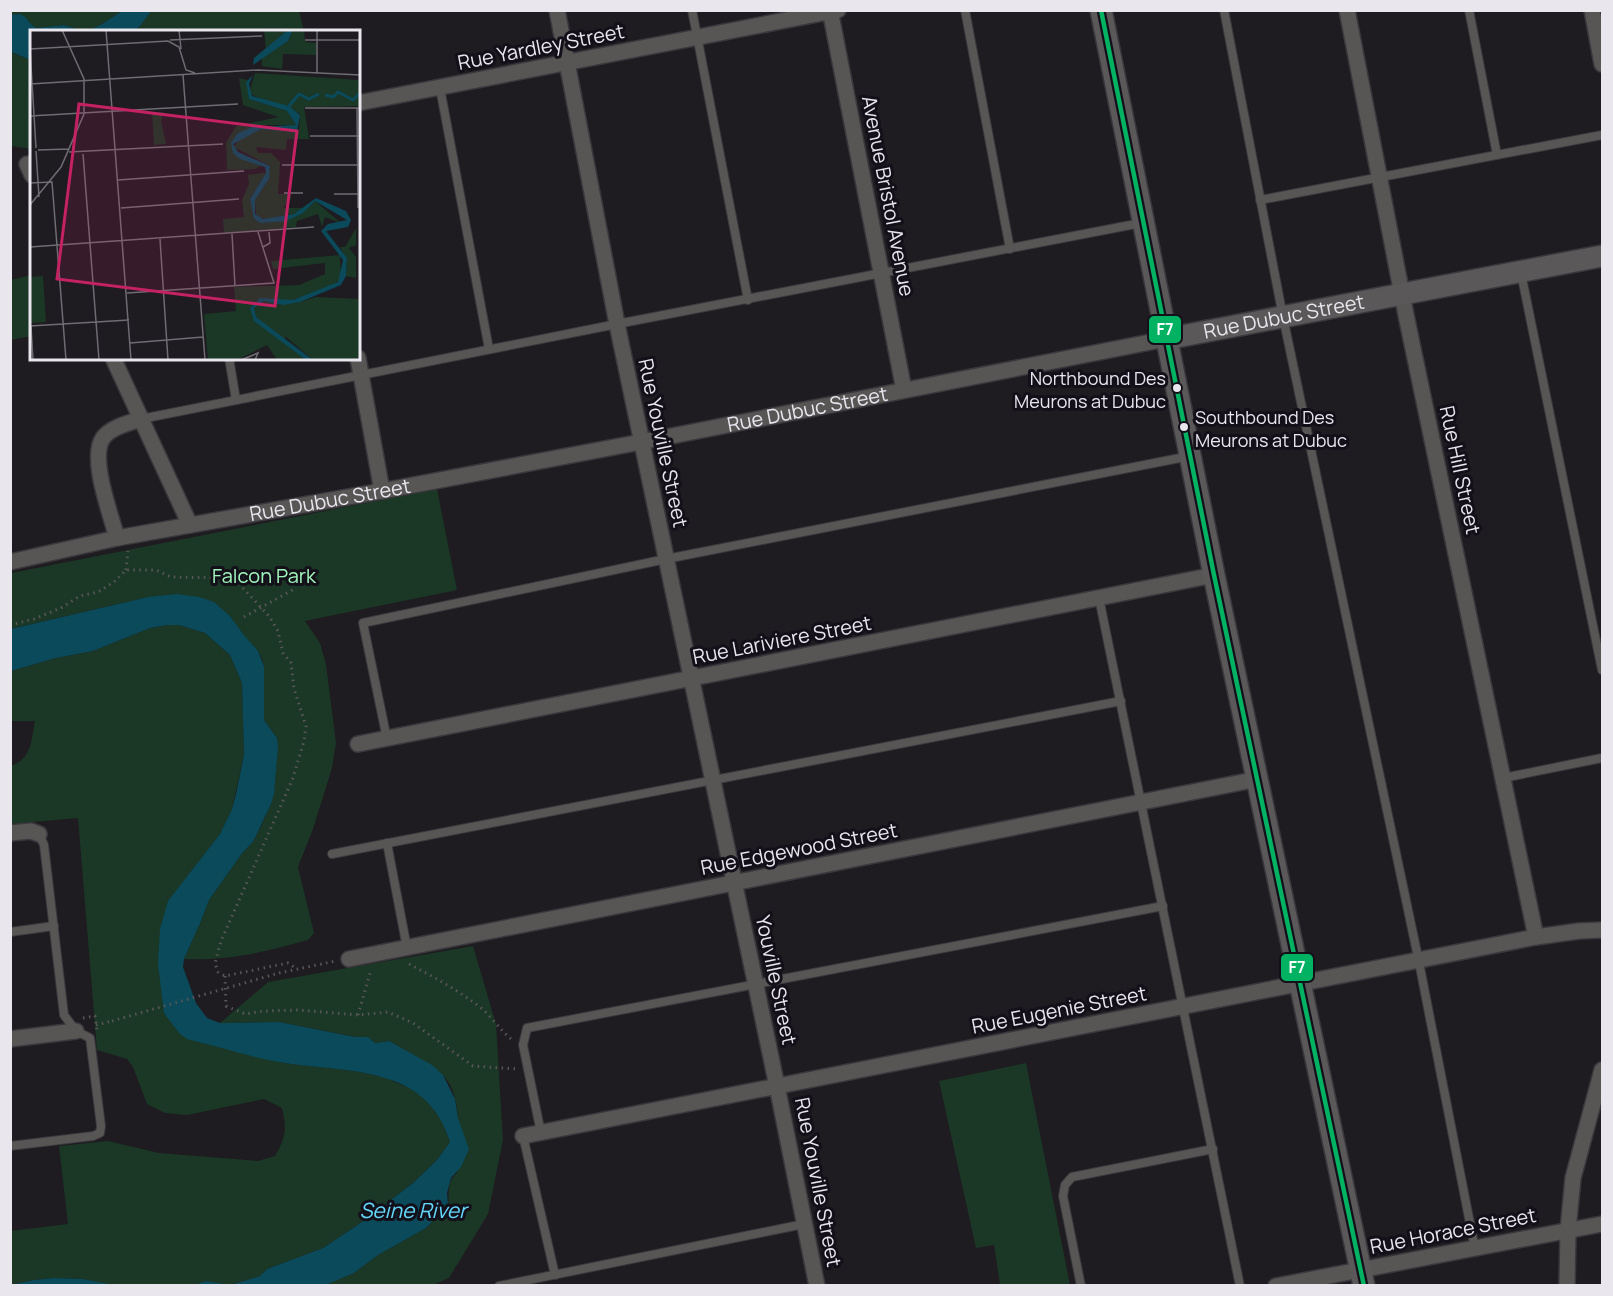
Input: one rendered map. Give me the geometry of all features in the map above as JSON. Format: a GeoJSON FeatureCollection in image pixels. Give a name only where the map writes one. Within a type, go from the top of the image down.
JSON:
{"type":"FeatureCollection","features":[{"type":"Feature","properties":{"kind":"street","name":"Rue Youville Street"},"geometry":{"type":"LineString","coordinates":[[557,10],[617,324],[734,883]]}},
{"type":"Feature","properties":{"kind":"street"},"geometry":{"type":"LineString","coordinates":[[1101,10],[1214,575],[1362,1278]]}},
{"type":"Feature","properties":{"kind":"street","name":"Rue Hill Street"},"geometry":{"type":"LineString","coordinates":[[1347,10],[1402,293],[1536,938]]}},
{"type":"Feature","properties":{"kind":"street"},"geometry":{"type":"LineString","coordinates":[[1592,10],[1602,64]]}},
{"type":"Feature","properties":{"kind":"street","name":"Rue Yardley Street"},"geometry":{"type":"LineString","coordinates":[[360,103],[833,11]]}},
{"type":"Feature","properties":{"kind":"street","name":"Avenue Bristol Avenue"},"geometry":{"type":"LineString","coordinates":[[833,11],[904,390]]}},
{"type":"Feature","properties":{"kind":"street","name":"Rue Dubuc Street"},"geometry":{"type":"LineString","coordinates":[[10,562],[117,538],[641,442],[1602,256]]}},
{"type":"Feature","properties":{"kind":"street"},"geometry":{"type":"LineString","coordinates":[[114,360],[190,525]]}},
{"type":"Feature","properties":{"kind":"street"},"geometry":{"type":"LineString","coordinates":[[358,360],[382,491]]}},
{"type":"Feature","properties":{"kind":"street"},"geometry":{"type":"LineString","coordinates":[[117,538],[100,474],[98,455],[103,437],[119,426],[141,419]]}},
{"type":"Feature","properties":{"kind":"street","name":"Rue Lariviere Street"},"geometry":{"type":"LineString","coordinates":[[358,744],[1214,575]]}},
{"type":"Feature","properties":{"kind":"street","name":"Rue Edgewood Street"},"geometry":{"type":"LineString","coordinates":[[349,959],[1258,779]]}},
{"type":"Feature","properties":{"kind":"street"},"geometry":{"type":"LineString","coordinates":[[10,833],[31,831],[39,834]]}},
{"type":"Feature","properties":{"kind":"street","name":"Youville Street"},"geometry":{"type":"LineString","coordinates":[[734,883],[777,1086]]}},
{"type":"Feature","properties":{"kind":"street","name":"Rue Eugenie Street"},"geometry":{"type":"LineString","coordinates":[[523,1136],[1536,938],[1602,930]]}},
{"type":"Feature","properties":{"kind":"street"},"geometry":{"type":"LineString","coordinates":[[10,1040],[76,1031]]}},
{"type":"Feature","properties":{"kind":"street"},"geometry":{"type":"LineString","coordinates":[[1567,1286],[1568,1230],[1573,1178],[1602,1070]]}},
{"type":"Feature","properties":{"kind":"street","name":"Rue Youville Street"},"geometry":{"type":"LineString","coordinates":[[777,1086],[817,1286]]}},
{"type":"Feature","properties":{"kind":"street","name":"Rue Horace Street"},"geometry":{"type":"LineString","coordinates":[[1276,1286],[1362,1278],[1475,1249],[1602,1224]]}},
{"type":"Feature","properties":{"kind":"lane"},"geometry":{"type":"LineString","coordinates":[[692,10],[748,300]]}},
{"type":"Feature","properties":{"kind":"lane"},"geometry":{"type":"LineString","coordinates":[[965,10],[1010,249]]}},
{"type":"Feature","properties":{"kind":"lane"},"geometry":{"type":"LineString","coordinates":[[1224,10],[1283,317],[1419,962],[1475,1249]]}},
{"type":"Feature","properties":{"kind":"lane"},"geometry":{"type":"LineString","coordinates":[[1469,10],[1497,154]]}},
{"type":"Feature","properties":{"kind":"lane"},"geometry":{"type":"LineString","coordinates":[[440,88],[489,349]]}},
{"type":"Feature","properties":{"kind":"lane"},"geometry":{"type":"LineString","coordinates":[[1260,200],[1602,135]]}},
{"type":"Feature","properties":{"kind":"lane"},"geometry":{"type":"LineString","coordinates":[[141,419],[489,349],[1143,223]]}},
{"type":"Feature","properties":{"kind":"lane"},"geometry":{"type":"LineString","coordinates":[[1520,272],[1602,670]]}},
{"type":"Feature","properties":{"kind":"lane"},"geometry":{"type":"LineString","coordinates":[[229,360],[236,400]]}},
{"type":"Feature","properties":{"kind":"lane"},"geometry":{"type":"LineString","coordinates":[[387,739],[363,623],[666,559],[1190,456]]}},
{"type":"Feature","properties":{"kind":"lane"},"geometry":{"type":"LineString","coordinates":[[1099,598],[1240,1286]]}},
{"type":"Feature","properties":{"kind":"lane"},"geometry":{"type":"LineString","coordinates":[[332,854],[1121,701]]}},
{"type":"Feature","properties":{"kind":"lane"},"geometry":{"type":"LineString","coordinates":[[1503,778],[1602,758]]}},
{"type":"Feature","properties":{"kind":"lane"},"geometry":{"type":"LineString","coordinates":[[10,1146],[93,1136],[100,1133],[101,1126],[90,1038],[76,1031],[64,1015],[44,845],[39,834]]}},
{"type":"Feature","properties":{"kind":"lane"},"geometry":{"type":"LineString","coordinates":[[387,843],[407,948]]}},
{"type":"Feature","properties":{"kind":"lane"},"geometry":{"type":"LineString","coordinates":[[540,1133],[523,1047],[526,1028],[1163,906]]}},
{"type":"Feature","properties":{"kind":"lane"},"geometry":{"type":"LineString","coordinates":[[10,932],[54,926]]}},
{"type":"Feature","properties":{"kind":"lane"},"geometry":{"type":"LineString","coordinates":[[523,1136],[555,1275]]}},
{"type":"Feature","properties":{"kind":"lane"},"geometry":{"type":"LineString","coordinates":[[1081,1286],[1063,1196],[1065,1185],[1072,1178],[1213,1149]]}},
{"type":"Feature","properties":{"kind":"lane"},"geometry":{"type":"LineString","coordinates":[[499,1286],[804,1224]]}},
{"type":"Feature","properties":{"kind":"path"},"geometry":{"type":"LineString","coordinates":[[10,625],[34,620],[61,608],[80,596],[98,592],[114,582],[126,570],[156,570],[171,577],[226,578],[239,584],[262,607],[278,631],[283,653],[291,663],[294,689],[306,726],[293,778],[221,941],[215,963],[218,972],[225,976],[288,963],[297,969]]}},
{"type":"Feature","properties":{"kind":"path"},"geometry":{"type":"LineString","coordinates":[[244,617],[296,588]]}},
{"type":"Feature","properties":{"kind":"path"},"geometry":{"type":"LineString","coordinates":[[358,1015],[382,953],[447,984],[483,1010],[506,1035],[523,1047]]}},
{"type":"Feature","properties":{"kind":"path"},"geometry":{"type":"LineString","coordinates":[[112,1021],[279,972],[349,959]]}},
{"type":"Feature","properties":{"kind":"path"},"geometry":{"type":"LineString","coordinates":[[225,976],[226,1006],[245,1014],[298,1010],[358,1015],[388,1012],[412,1023],[472,1066],[527,1070]]}},
{"type":"Feature","properties":{"kind":"green space"},"geometry":{"type":"Polygon","coordinates":[[[11,10],[122,11],[90,30],[80,30],[64,25],[36,28],[23,16],[11,15],[11,10]]]}},
{"type":"Feature","properties":{"kind":"green space"},"geometry":{"type":"Polygon","coordinates":[[[151,10],[299,11],[304,30],[136,30],[151,10]]]}},
{"type":"Feature","properties":{"kind":"green space"},"geometry":{"type":"Polygon","coordinates":[[[10,52],[30,60],[30,149],[11,146],[10,52]]]}},
{"type":"Feature","properties":{"kind":"green space"},"geometry":{"type":"Polygon","coordinates":[[[30,275],[30,336],[11,340],[11,280],[30,275]]]}},
{"type":"Feature","properties":{"kind":"green space","name":"Falcon Park"},"geometry":{"type":"Polygon","coordinates":[[[437,489],[457,590],[305,621],[320,643],[326,664],[336,743],[332,768],[313,829],[298,867],[314,933],[308,940],[262,952],[217,959],[184,959],[209,900],[243,852],[253,842],[271,804],[277,738],[264,720],[262,659],[230,616],[148,597],[11,629],[11,573],[437,489]]]}},
{"type":"Feature","properties":{"kind":"green space"},"geometry":{"type":"Polygon","coordinates":[[[179,625],[205,633],[230,655],[242,683],[244,755],[232,809],[220,834],[181,885],[158,964],[233,1049],[284,1063],[384,1077],[422,1095],[443,1123],[450,1142],[437,1160],[413,1183],[362,1222],[323,1248],[267,1269],[260,1276],[229,1285],[206,1281],[195,1286],[114,1286],[83,1279],[54,1278],[11,1285],[10,1231],[68,1224],[59,1146],[108,1141],[159,1153],[258,1161],[275,1156],[283,1138],[285,1122],[282,1108],[264,1099],[187,1115],[165,1113],[147,1104],[133,1067],[127,1059],[97,1050],[78,818],[11,824],[11,766],[27,754],[35,721],[11,721],[11,671],[56,658],[93,651],[150,628],[179,625]]]}},
{"type":"Feature","properties":{"kind":"green space"},"geometry":{"type":"Polygon","coordinates":[[[473,946],[496,1024],[503,1140],[488,1214],[449,1278],[433,1285],[324,1285],[354,1273],[378,1255],[426,1228],[448,1205],[450,1184],[457,1173],[458,1120],[454,1094],[449,1083],[441,1074],[389,1041],[375,1043],[372,1040],[278,1022],[220,1023],[268,982],[473,946]]]}},
{"type":"Feature","properties":{"kind":"green space"},"geometry":{"type":"Polygon","coordinates":[[[1026,1063],[1070,1285],[1000,1285],[994,1245],[976,1248],[939,1081],[1026,1063]]]}},
{"type":"Feature","properties":{"kind":"water"},"geometry":{"type":"Polygon","coordinates":[[[122,11],[151,11],[135,30],[90,30],[122,11]]]}},
{"type":"Feature","properties":{"kind":"water"},"geometry":{"type":"Polygon","coordinates":[[[11,15],[23,16],[36,28],[64,25],[80,30],[30,30],[30,60],[11,52],[11,15]]]}},
{"type":"Feature","properties":{"kind":"water","name":"Seine River"},"geometry":{"type":"Polygon","coordinates":[[[177,594],[214,602],[230,616],[258,651],[264,666],[264,720],[277,738],[278,746],[271,804],[253,842],[243,852],[209,900],[184,959],[183,967],[196,1003],[207,1018],[220,1023],[279,1022],[355,1037],[368,1037],[375,1043],[389,1041],[432,1065],[443,1075],[455,1099],[458,1118],[469,1149],[461,1167],[451,1178],[447,1193],[448,1205],[426,1228],[378,1255],[354,1273],[328,1284],[231,1285],[260,1276],[267,1269],[323,1248],[413,1183],[437,1160],[450,1142],[439,1117],[424,1099],[405,1086],[383,1077],[360,1072],[273,1061],[187,1039],[179,1033],[164,1013],[158,964],[160,929],[168,901],[220,834],[232,809],[244,755],[242,683],[230,655],[205,633],[179,625],[168,625],[150,628],[93,651],[56,658],[11,671],[11,629],[148,597],[177,594]]]}},
{"type":"Feature","properties":{"kind":"water"},"geometry":{"type":"Polygon","coordinates":[[[54,1278],[83,1279],[114,1285],[11,1285],[54,1278]]]}},
{"type":"Feature","properties":{"kind":"water"},"geometry":{"type":"Polygon","coordinates":[[[206,1281],[228,1285],[195,1285],[206,1281]]]}},
{"type":"Feature","properties":{"kind":"transit line","name":"F7"},"geometry":{"type":"LineString","coordinates":[[1101,10],[1214,575],[1364,1286]]}},
{"type":"Feature","properties":{"kind":"place","name":"Northbound Des Meurons at Dubuc"},"geometry":{"type":"Point","coordinates":[1177,388]}},
{"type":"Feature","properties":{"kind":"place","name":"Southbound Des Meurons at Dubuc"},"geometry":{"type":"Point","coordinates":[1184,427]}}]}
